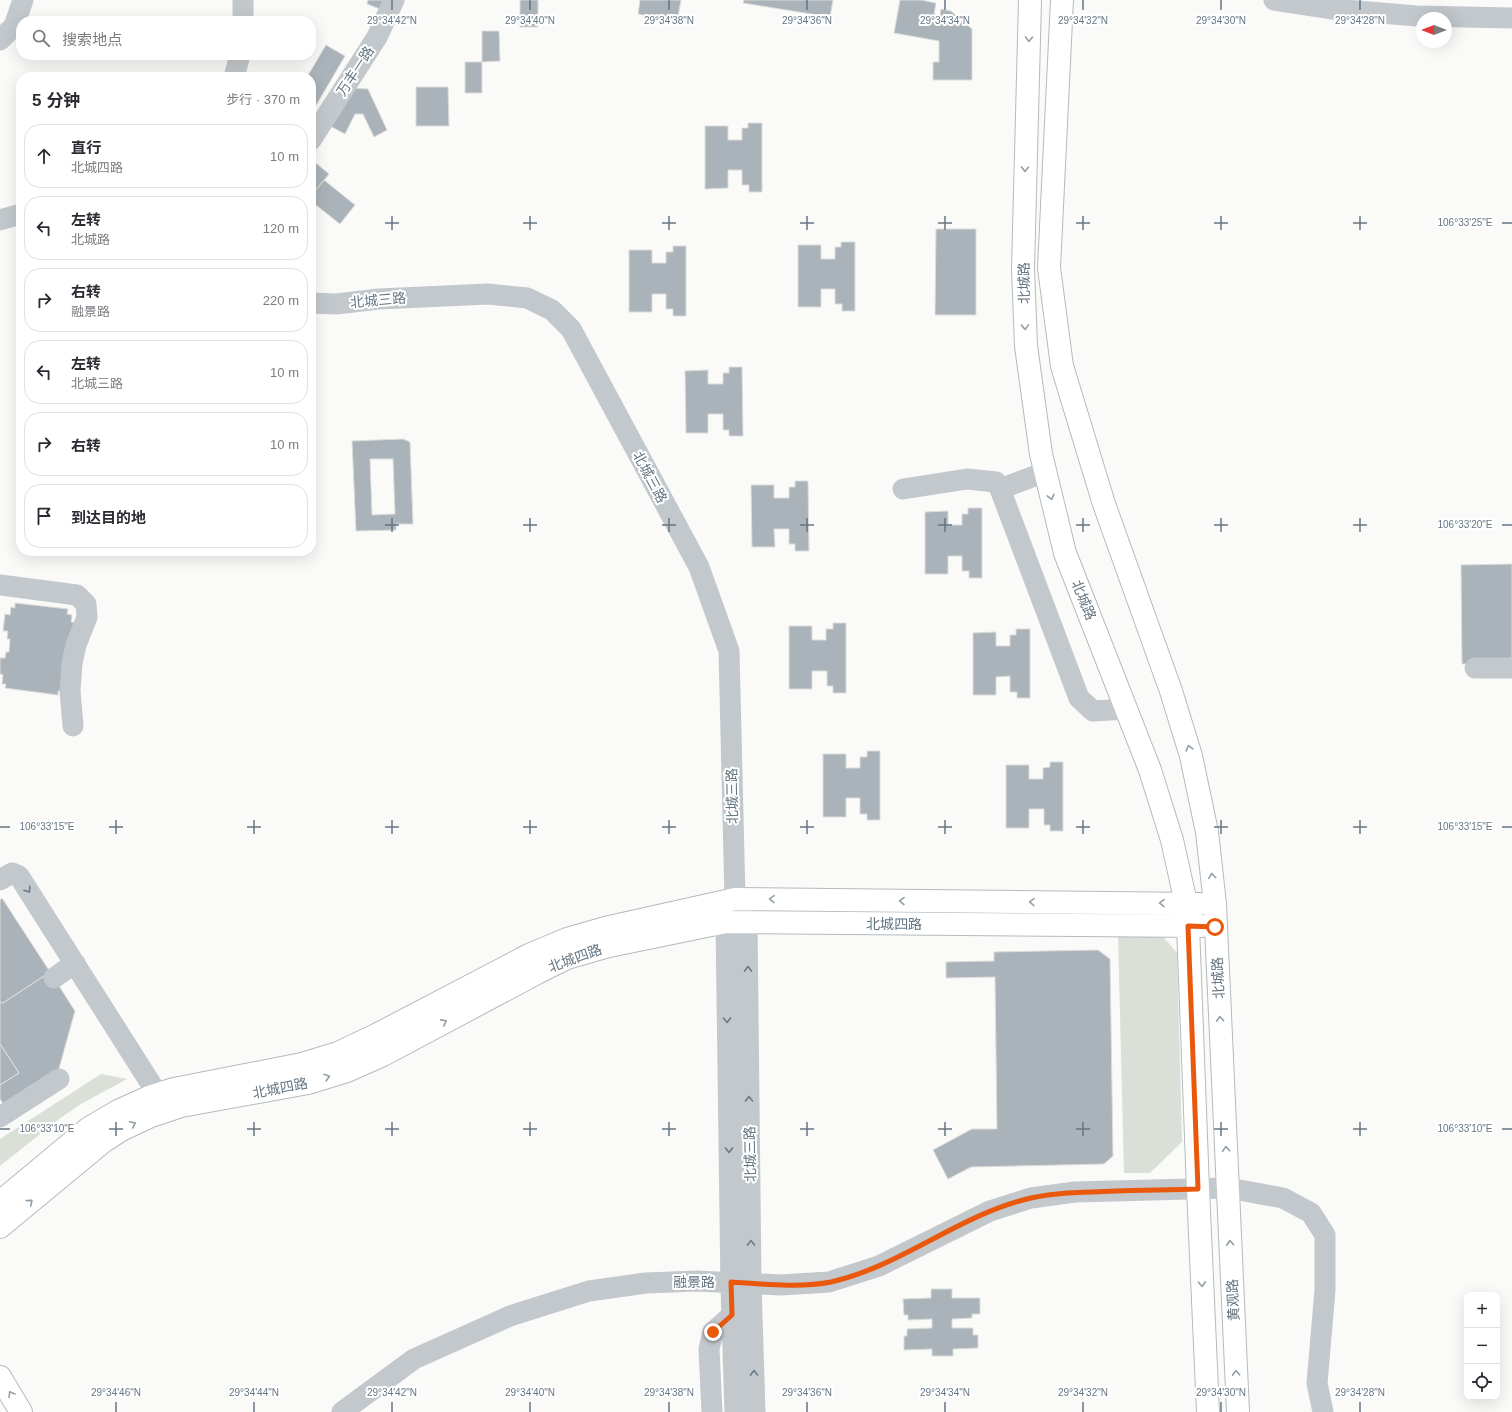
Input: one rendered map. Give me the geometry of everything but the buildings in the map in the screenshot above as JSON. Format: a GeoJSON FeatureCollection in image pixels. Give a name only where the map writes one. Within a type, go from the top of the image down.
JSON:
{"type":"FeatureCollection","features":[{"type":"Feature","properties":{"kind":"main road","name":"北城路"},"geometry":{"type":"LineString","coordinates":[[1030,0],[1023,277],[1026,346],[1041,454],[1065,553],[1150,770],[1172,840],[1186,903],[1198,1189]]}},
{"type":"Feature","properties":{"kind":"main road","name":"北城路"},"geometry":{"type":"LineString","coordinates":[[1062,0],[1050,268],[1062,366],[1104,504],[1171,691],[1191,756],[1207,832],[1215,904],[1228,1188]]}},
{"type":"Feature","properties":{"kind":"main road","name":"北城四路"},"geometry":{"type":"LineString","coordinates":[[0,1227],[104,1141],[123,1129],[151,1116],[174,1089],[302,1064],[338,1053],[378,1034],[529,955],[567,939],[605,928],[734,899],[1215,904]]}},
{"type":"Feature","properties":{"kind":"main road","name":"北城四路"},"geometry":{"type":"LineString","coordinates":[[0,1202],[89,1128],[118,1110],[163,1102],[181,1106],[308,1083],[347,1071],[383,1055],[567,958],[609,946],[736,922],[1215,927]]}},
{"type":"Feature","properties":{"kind":"main road","name":"黄观路"},"geometry":{"type":"LineString","coordinates":[[1228,1188],[1238,1412]]}},
{"type":"Feature","properties":{"kind":"main road"},"geometry":{"type":"LineString","coordinates":[[1198,1189],[1208,1412]]}},
{"type":"Feature","properties":{"kind":"main road"},"geometry":{"type":"LineString","coordinates":[[0,1377],[21,1412]]}},
{"type":"Feature","properties":{"kind":"main road"},"geometry":{"type":"LineString","coordinates":[[0,1404],[4,1412]]}},
{"type":"Feature","properties":{"kind":"street"},"geometry":{"type":"LineString","coordinates":[[17,16],[23,0]]}},
{"type":"Feature","properties":{"kind":"street"},"geometry":{"type":"LineString","coordinates":[[242,0],[243,16]]}},
{"type":"Feature","properties":{"kind":"street","name":"万丰一路"},"geometry":{"type":"LineString","coordinates":[[316,132],[377,37],[394,0]]}},
{"type":"Feature","properties":{"kind":"street"},"geometry":{"type":"LineString","coordinates":[[1274,0],[1333,9],[1417,16],[1512,18]]}},
{"type":"Feature","properties":{"kind":"street"},"geometry":{"type":"LineString","coordinates":[[0,40],[14,26],[16,20]]}},
{"type":"Feature","properties":{"kind":"street"},"geometry":{"type":"LineString","coordinates":[[235,72],[239,60]]}},
{"type":"Feature","properties":{"kind":"street"},"geometry":{"type":"LineString","coordinates":[[0,220],[16,215]]}},
{"type":"Feature","properties":{"kind":"street"},"geometry":{"type":"LineString","coordinates":[[0,229],[16,228]]}},
{"type":"Feature","properties":{"kind":"street","name":"北城三路"},"geometry":{"type":"LineString","coordinates":[[316,303],[336,304],[379,299],[488,294],[527,298],[552,310],[571,329],[699,567],[729,651],[734,899],[751,1283],[755,1412]]}},
{"type":"Feature","properties":{"kind":"street"},"geometry":{"type":"LineString","coordinates":[[1000,489],[1045,472]]}},
{"type":"Feature","properties":{"kind":"street"},"geometry":{"type":"LineString","coordinates":[[903,489],[967,479],[996,482],[1000,489],[1079,698],[1093,711],[1127,709]]}},
{"type":"Feature","properties":{"kind":"street"},"geometry":{"type":"LineString","coordinates":[[0,585],[77,595],[86,604],[87,617],[76,644],[72,663],[70,691],[73,726]]}},
{"type":"Feature","properties":{"kind":"street"},"geometry":{"type":"LineString","coordinates":[[1475,668],[1512,668]]}},
{"type":"Feature","properties":{"kind":"street"},"geometry":{"type":"LineString","coordinates":[[0,880],[12,873],[19,876],[163,1102]]}},
{"type":"Feature","properties":{"kind":"street","name":"北城三路"},"geometry":{"type":"LineString","coordinates":[[735,1412],[731,1282],[736,922]]}},
{"type":"Feature","properties":{"kind":"street"},"geometry":{"type":"LineString","coordinates":[[54,978],[75,963]]}},
{"type":"Feature","properties":{"kind":"street"},"geometry":{"type":"LineString","coordinates":[[0,1117],[59,1079]]}},
{"type":"Feature","properties":{"kind":"street","name":"融景路"},"geometry":{"type":"LineString","coordinates":[[342,1412],[414,1359],[510,1316],[589,1291],[646,1283],[698,1281],[781,1284],[815,1284],[829,1282],[846,1278],[879,1266],[990,1211],[1031,1198],[1075,1192],[1228,1188],[1283,1198],[1311,1213],[1325,1235],[1325,1290],[1317,1384],[1323,1412]]}},
{"type":"Feature","properties":{"kind":"street"},"geometry":{"type":"LineString","coordinates":[[712,1412],[709,1349],[713,1332],[732,1315]]}},
{"type":"Feature","properties":{"kind":"shaded area"},"geometry":{"type":"Polygon","coordinates":[[[1161,934],[1177,953],[1182,1142],[1150,1173],[1124,1173],[1118,935],[1161,934]]]}},
{"type":"Feature","properties":{"kind":"shaded area"},"geometry":{"type":"Polygon","coordinates":[[[101,1074],[127,1079],[81,1104],[59,1119],[0,1166],[0,1139],[101,1074]]]}},
{"type":"Feature","properties":{"kind":"route"},"geometry":{"type":"LineString","coordinates":[[713,1332],[732,1315],[731,1282],[815,1284],[846,1278],[879,1266],[990,1211],[1031,1198],[1075,1192],[1198,1189],[1188,926],[1215,927]]}}]}
